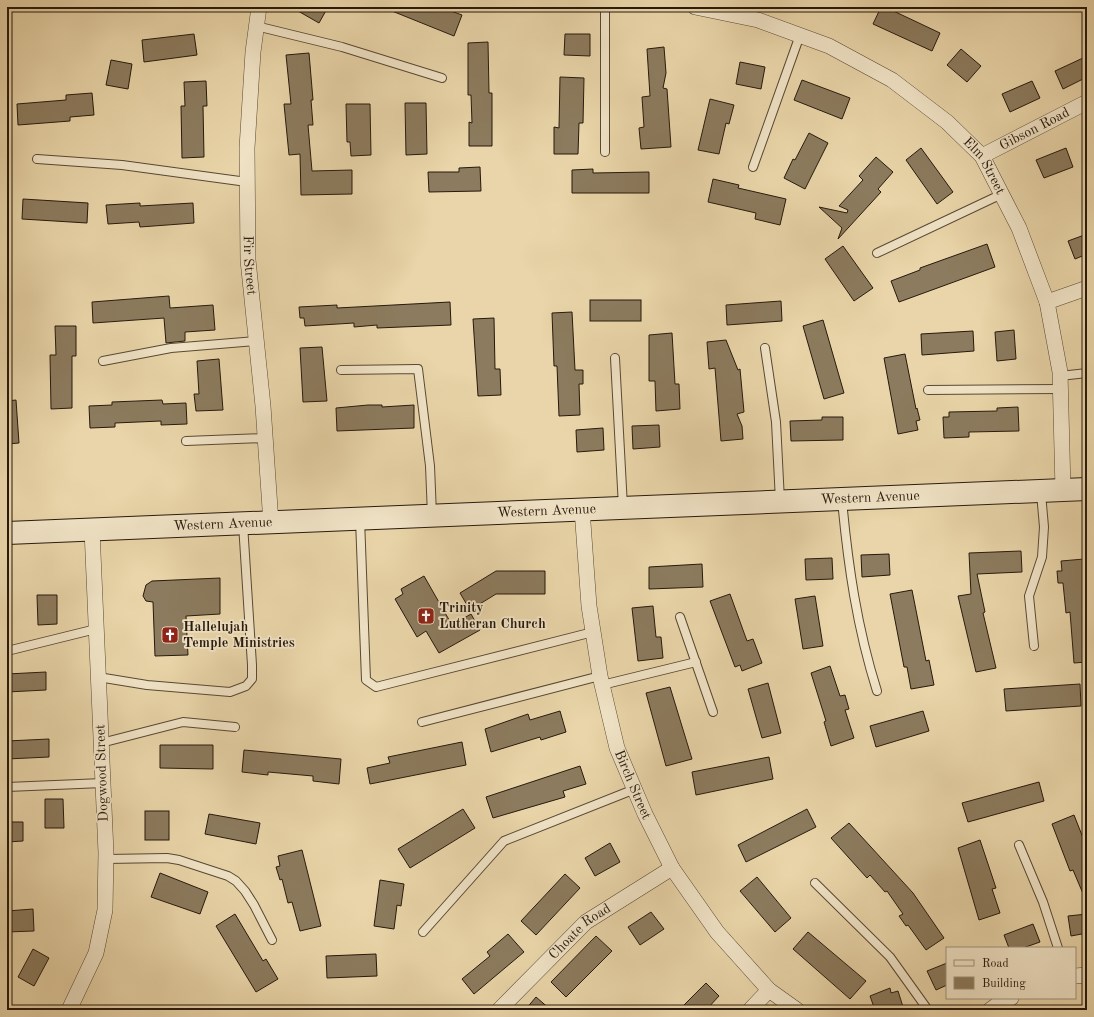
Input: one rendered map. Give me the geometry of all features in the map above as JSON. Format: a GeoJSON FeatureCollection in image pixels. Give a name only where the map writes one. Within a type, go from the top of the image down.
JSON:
{"type":"FeatureCollection","features":[{"type":"Feature","properties":{"kind":"main road","name":"Western Avenue"},"geometry":{"type":"LineString","coordinates":[[7,533],[1087,489]]}},
{"type":"Feature","properties":{"kind":"street","name":"Fir Street"},"geometry":{"type":"LineString","coordinates":[[258,7],[247,141],[248,260],[265,438],[271,523]]}},
{"type":"Feature","properties":{"kind":"street","name":"Elm Street"},"geometry":{"type":"LineString","coordinates":[[695,7],[758,20],[829,46],[892,80],[947,122],[982,156],[1019,228],[1047,302],[1060,382],[1063,490]]}},
{"type":"Feature","properties":{"kind":"street","name":"Gibson Road"},"geometry":{"type":"LineString","coordinates":[[982,156],[1087,102]]}},
{"type":"Feature","properties":{"kind":"street"},"geometry":{"type":"LineString","coordinates":[[1047,302],[1087,288]]}},
{"type":"Feature","properties":{"kind":"street","name":"Birch Street"},"geometry":{"type":"LineString","coordinates":[[582,509],[589,606],[601,681],[616,748],[672,868],[717,932],[769,990],[797,1010]]}},
{"type":"Feature","properties":{"kind":"street","name":"Dogwood Street"},"geometry":{"type":"LineString","coordinates":[[69,1010],[96,953],[105,910],[106,859],[92,530]]}},
{"type":"Feature","properties":{"kind":"street","name":"Choate Road"},"geometry":{"type":"LineString","coordinates":[[499,1010],[586,922],[672,868]]}},
{"type":"Feature","properties":{"kind":"street"},"geometry":{"type":"LineString","coordinates":[[1076,976],[1087,975]]}},
{"type":"Feature","properties":{"kind":"street"},"geometry":{"type":"LineString","coordinates":[[750,1010],[769,990]]}},
{"type":"Feature","properties":{"kind":"lane"},"geometry":{"type":"LineString","coordinates":[[605,7],[605,152]]}},
{"type":"Feature","properties":{"kind":"lane"},"geometry":{"type":"LineString","coordinates":[[256,26],[342,47],[442,78]]}},
{"type":"Feature","properties":{"kind":"lane"},"geometry":{"type":"LineString","coordinates":[[752,167],[800,35]]}},
{"type":"Feature","properties":{"kind":"lane"},"geometry":{"type":"LineString","coordinates":[[37,159],[122,165],[247,182]]}},
{"type":"Feature","properties":{"kind":"lane"},"geometry":{"type":"LineString","coordinates":[[876,253],[1002,194]]}},
{"type":"Feature","properties":{"kind":"lane"},"geometry":{"type":"LineString","coordinates":[[103,360],[171,348],[256,341]]}},
{"type":"Feature","properties":{"kind":"lane"},"geometry":{"type":"LineString","coordinates":[[765,348],[776,422],[780,502]]}},
{"type":"Feature","properties":{"kind":"lane"},"geometry":{"type":"LineString","coordinates":[[615,358],[623,508]]}},
{"type":"Feature","properties":{"kind":"lane"},"geometry":{"type":"LineString","coordinates":[[341,370],[418,369],[430,466],[432,516]]}},
{"type":"Feature","properties":{"kind":"lane"},"geometry":{"type":"LineString","coordinates":[[928,390],[1060,382],[1087,373]]}},
{"type":"Feature","properties":{"kind":"lane"},"geometry":{"type":"LineString","coordinates":[[186,441],[265,438]]}},
{"type":"Feature","properties":{"kind":"lane"},"geometry":{"type":"LineString","coordinates":[[1034,646],[1029,596],[1042,557],[1044,527],[1041,492]]}},
{"type":"Feature","properties":{"kind":"lane"},"geometry":{"type":"LineString","coordinates":[[842,499],[854,600],[865,654],[877,691]]}},
{"type":"Feature","properties":{"kind":"lane"},"geometry":{"type":"LineString","coordinates":[[360,519],[366,680],[376,687],[593,632]]}},
{"type":"Feature","properties":{"kind":"lane"},"geometry":{"type":"LineString","coordinates":[[98,677],[147,685],[230,692],[246,686],[252,679],[252,665],[243,524]]}},
{"type":"Feature","properties":{"kind":"lane"},"geometry":{"type":"LineString","coordinates":[[680,617],[713,712]]}},
{"type":"Feature","properties":{"kind":"lane"},"geometry":{"type":"LineString","coordinates":[[7,650],[96,629]]}},
{"type":"Feature","properties":{"kind":"lane"},"geometry":{"type":"LineString","coordinates":[[422,722],[601,681],[696,662]]}},
{"type":"Feature","properties":{"kind":"lane"},"geometry":{"type":"LineString","coordinates":[[101,743],[183,722],[235,727]]}},
{"type":"Feature","properties":{"kind":"lane"},"geometry":{"type":"LineString","coordinates":[[7,787],[103,783]]}},
{"type":"Feature","properties":{"kind":"lane"},"geometry":{"type":"LineString","coordinates":[[423,932],[504,841],[635,789]]}},
{"type":"Feature","properties":{"kind":"lane"},"geometry":{"type":"LineString","coordinates":[[1019,845],[1043,902],[1058,947]]}},
{"type":"Feature","properties":{"kind":"lane"},"geometry":{"type":"LineString","coordinates":[[106,859],[173,859],[228,876],[236,881],[245,891],[272,940]]}},
{"type":"Feature","properties":{"kind":"lane"},"geometry":{"type":"LineString","coordinates":[[815,883],[890,957],[928,1010]]}},
{"type":"Feature","properties":{"kind":"building"},"geometry":{"type":"Polygon","coordinates":[[[291,7],[328,7],[319,23],[291,7]]]}},
{"type":"Feature","properties":{"kind":"building"},"geometry":{"type":"Polygon","coordinates":[[[382,7],[440,7],[462,15],[454,36],[382,7]]]}},
{"type":"Feature","properties":{"kind":"building"},"geometry":{"type":"Polygon","coordinates":[[[881,7],[885,7],[940,33],[932,51],[873,24],[881,7]]]}},
{"type":"Feature","properties":{"kind":"building"},"geometry":{"type":"Polygon","coordinates":[[[194,34],[197,55],[144,62],[142,40],[194,34]]]}},
{"type":"Feature","properties":{"kind":"building"},"geometry":{"type":"Polygon","coordinates":[[[565,34],[590,34],[590,56],[564,55],[565,34]]]}},
{"type":"Feature","properties":{"kind":"building"},"geometry":{"type":"Polygon","coordinates":[[[488,42],[489,93],[492,93],[492,146],[469,146],[469,122],[472,123],[471,95],[468,95],[468,43],[488,42]]]}},
{"type":"Feature","properties":{"kind":"building"},"geometry":{"type":"Polygon","coordinates":[[[664,47],[666,73],[663,88],[667,89],[671,147],[641,149],[639,128],[644,127],[642,97],[650,96],[647,49],[664,47]]]}},
{"type":"Feature","properties":{"kind":"building"},"geometry":{"type":"Polygon","coordinates":[[[961,49],[981,66],[967,82],[947,65],[961,49]]]}},
{"type":"Feature","properties":{"kind":"building"},"geometry":{"type":"Polygon","coordinates":[[[309,53],[313,100],[311,100],[313,125],[308,125],[312,171],[352,170],[352,194],[301,195],[300,154],[289,155],[284,104],[291,104],[286,55],[309,53]]]}},
{"type":"Feature","properties":{"kind":"building"},"geometry":{"type":"Polygon","coordinates":[[[1083,58],[1087,66],[1087,77],[1063,89],[1055,71],[1083,58]]]}},
{"type":"Feature","properties":{"kind":"building"},"geometry":{"type":"Polygon","coordinates":[[[111,60],[132,64],[128,89],[106,85],[111,60]]]}},
{"type":"Feature","properties":{"kind":"building"},"geometry":{"type":"Polygon","coordinates":[[[740,62],[765,67],[761,89],[736,84],[740,62]]]}},
{"type":"Feature","properties":{"kind":"building"},"geometry":{"type":"Polygon","coordinates":[[[560,77],[584,78],[583,123],[579,123],[578,154],[554,154],[554,127],[559,128],[560,77]]]}},
{"type":"Feature","properties":{"kind":"building"},"geometry":{"type":"Polygon","coordinates":[[[802,80],[850,98],[842,119],[794,100],[802,80]]]}},
{"type":"Feature","properties":{"kind":"building"},"geometry":{"type":"Polygon","coordinates":[[[206,81],[207,106],[203,106],[204,157],[182,158],[181,106],[185,106],[184,82],[206,81]]]}},
{"type":"Feature","properties":{"kind":"building"},"geometry":{"type":"Polygon","coordinates":[[[1032,81],[1040,98],[1010,112],[1002,94],[1032,81]]]}},
{"type":"Feature","properties":{"kind":"building"},"geometry":{"type":"Polygon","coordinates":[[[92,93],[94,115],[70,117],[70,121],[18,125],[17,104],[66,100],[66,95],[92,93]]]}},
{"type":"Feature","properties":{"kind":"building"},"geometry":{"type":"Polygon","coordinates":[[[710,99],[734,105],[729,124],[726,123],[719,154],[698,150],[710,99]]]}},
{"type":"Feature","properties":{"kind":"building"},"geometry":{"type":"Polygon","coordinates":[[[405,103],[426,103],[427,154],[406,155],[405,103]]]}},
{"type":"Feature","properties":{"kind":"building"},"geometry":{"type":"Polygon","coordinates":[[[346,104],[370,104],[371,155],[351,156],[350,142],[347,142],[346,104]]]}},
{"type":"Feature","properties":{"kind":"building"},"geometry":{"type":"Polygon","coordinates":[[[809,133],[828,143],[805,189],[784,178],[793,159],[795,160],[809,133]]]}},
{"type":"Feature","properties":{"kind":"building"},"geometry":{"type":"Polygon","coordinates":[[[921,148],[953,192],[937,204],[906,160],[921,148]]]}},
{"type":"Feature","properties":{"kind":"building"},"geometry":{"type":"Polygon","coordinates":[[[1066,148],[1073,167],[1044,178],[1036,160],[1066,148]]]}},
{"type":"Feature","properties":{"kind":"building"},"geometry":{"type":"Polygon","coordinates":[[[876,157],[893,172],[878,189],[881,192],[838,239],[842,228],[819,207],[847,213],[848,210],[839,206],[863,180],[859,176],[876,157]]]}},
{"type":"Feature","properties":{"kind":"building"},"geometry":{"type":"Polygon","coordinates":[[[480,167],[481,191],[429,192],[428,172],[459,172],[459,168],[480,167]]]}},
{"type":"Feature","properties":{"kind":"building"},"geometry":{"type":"Polygon","coordinates":[[[593,169],[593,173],[649,172],[649,193],[572,193],[572,170],[593,169]]]}},
{"type":"Feature","properties":{"kind":"building"},"geometry":{"type":"Polygon","coordinates":[[[713,179],[739,185],[738,188],[786,199],[780,225],[755,219],[756,213],[708,202],[713,179]]]}},
{"type":"Feature","properties":{"kind":"building"},"geometry":{"type":"Polygon","coordinates":[[[23,199],[88,203],[87,223],[22,219],[23,199]]]}},
{"type":"Feature","properties":{"kind":"building"},"geometry":{"type":"Polygon","coordinates":[[[140,203],[140,206],[193,203],[194,223],[140,227],[139,222],[108,224],[106,205],[140,203]]]}},
{"type":"Feature","properties":{"kind":"building"},"geometry":{"type":"Polygon","coordinates":[[[1087,234],[1087,254],[1075,259],[1068,241],[1087,234]]]}},
{"type":"Feature","properties":{"kind":"building"},"geometry":{"type":"Polygon","coordinates":[[[987,244],[995,267],[899,302],[891,281],[920,270],[920,268],[987,244]]]}},
{"type":"Feature","properties":{"kind":"building"},"geometry":{"type":"Polygon","coordinates":[[[843,246],[873,288],[854,301],[825,259],[843,246]]]}},
{"type":"Feature","properties":{"kind":"building"},"geometry":{"type":"Polygon","coordinates":[[[169,296],[170,308],[213,305],[215,330],[185,332],[185,341],[166,343],[164,318],[93,323],[92,302],[169,296]]]}},
{"type":"Feature","properties":{"kind":"building"},"geometry":{"type":"Polygon","coordinates":[[[590,300],[641,300],[641,321],[590,321],[590,300]]]}},
{"type":"Feature","properties":{"kind":"building"},"geometry":{"type":"Polygon","coordinates":[[[781,301],[782,321],[727,325],[726,305],[781,301]]]}},
{"type":"Feature","properties":{"kind":"building"},"geometry":{"type":"Polygon","coordinates":[[[450,302],[451,325],[377,328],[377,325],[354,327],[354,323],[305,326],[304,318],[300,318],[299,307],[337,305],[337,308],[450,302]]]}},
{"type":"Feature","properties":{"kind":"building"},"geometry":{"type":"Polygon","coordinates":[[[572,312],[575,370],[583,370],[583,384],[579,384],[580,415],[559,416],[557,366],[554,366],[552,313],[572,312]]]}},
{"type":"Feature","properties":{"kind":"building"},"geometry":{"type":"Polygon","coordinates":[[[494,318],[495,369],[500,369],[501,395],[478,396],[473,319],[494,318]]]}},
{"type":"Feature","properties":{"kind":"building"},"geometry":{"type":"Polygon","coordinates":[[[823,320],[844,393],[824,399],[803,326],[823,320]]]}},
{"type":"Feature","properties":{"kind":"building"},"geometry":{"type":"Polygon","coordinates":[[[55,326],[76,326],[76,356],[72,356],[72,408],[51,409],[50,355],[56,355],[55,326]]]}},
{"type":"Feature","properties":{"kind":"building"},"geometry":{"type":"Polygon","coordinates":[[[1014,330],[1016,359],[997,361],[995,332],[1014,330]]]}},
{"type":"Feature","properties":{"kind":"building"},"geometry":{"type":"Polygon","coordinates":[[[973,331],[974,351],[922,355],[921,334],[973,331]]]}},
{"type":"Feature","properties":{"kind":"building"},"geometry":{"type":"Polygon","coordinates":[[[672,333],[675,384],[679,384],[680,409],[656,411],[655,381],[649,381],[649,335],[672,333]]]}},
{"type":"Feature","properties":{"kind":"building"},"geometry":{"type":"Polygon","coordinates":[[[726,340],[738,370],[740,369],[744,412],[737,414],[742,426],[743,439],[721,441],[715,368],[709,369],[707,342],[726,340]]]}},
{"type":"Feature","properties":{"kind":"building"},"geometry":{"type":"Polygon","coordinates":[[[322,347],[327,401],[303,402],[300,348],[322,347]]]}},
{"type":"Feature","properties":{"kind":"building"},"geometry":{"type":"Polygon","coordinates":[[[905,354],[916,409],[917,408],[920,420],[916,421],[918,430],[898,434],[884,358],[905,354]]]}},
{"type":"Feature","properties":{"kind":"building"},"geometry":{"type":"Polygon","coordinates":[[[219,359],[223,410],[196,411],[194,394],[199,394],[197,361],[219,359]]]}},
{"type":"Feature","properties":{"kind":"building"},"geometry":{"type":"Polygon","coordinates":[[[16,400],[19,443],[7,444],[7,401],[16,400]]]}},
{"type":"Feature","properties":{"kind":"building"},"geometry":{"type":"Polygon","coordinates":[[[162,400],[163,404],[186,403],[187,424],[161,425],[161,421],[115,423],[115,427],[90,428],[89,406],[112,405],[112,402],[162,400]]]}},
{"type":"Feature","properties":{"kind":"building"},"geometry":{"type":"Polygon","coordinates":[[[382,405],[382,407],[414,405],[414,428],[337,431],[336,408],[382,405]]]}},
{"type":"Feature","properties":{"kind":"building"},"geometry":{"type":"Polygon","coordinates":[[[1018,407],[1019,431],[969,432],[969,437],[944,438],[943,417],[949,417],[949,412],[997,411],[997,408],[1018,407]]]}},
{"type":"Feature","properties":{"kind":"building"},"geometry":{"type":"Polygon","coordinates":[[[822,417],[843,417],[843,440],[791,441],[790,421],[822,420],[822,417]]]}},
{"type":"Feature","properties":{"kind":"building"},"geometry":{"type":"Polygon","coordinates":[[[659,425],[660,447],[633,449],[632,426],[659,425]]]}},
{"type":"Feature","properties":{"kind":"building"},"geometry":{"type":"Polygon","coordinates":[[[603,428],[604,450],[577,452],[576,430],[603,428]]]}},
{"type":"Feature","properties":{"kind":"building"},"geometry":{"type":"Polygon","coordinates":[[[1021,551],[1022,572],[977,574],[985,612],[983,613],[996,668],[976,672],[958,596],[971,594],[969,553],[1021,551]]]}},
{"type":"Feature","properties":{"kind":"building"},"geometry":{"type":"Polygon","coordinates":[[[889,554],[890,575],[862,577],[861,555],[889,554]]]}},
{"type":"Feature","properties":{"kind":"building"},"geometry":{"type":"Polygon","coordinates":[[[832,558],[833,579],[806,580],[805,559],[832,558]]]}},
{"type":"Feature","properties":{"kind":"building"},"geometry":{"type":"Polygon","coordinates":[[[1084,559],[1087,593],[1087,662],[1074,663],[1070,612],[1066,613],[1063,583],[1058,583],[1057,571],[1062,571],[1061,561],[1084,559]]]}},
{"type":"Feature","properties":{"kind":"building"},"geometry":{"type":"Polygon","coordinates":[[[702,564],[703,587],[649,589],[649,567],[702,564]]]}},
{"type":"Feature","properties":{"kind":"building"},"geometry":{"type":"Polygon","coordinates":[[[496,571],[545,571],[545,594],[496,594],[470,610],[460,593],[496,571]]]}},
{"type":"Feature","properties":{"kind":"building","name":"Trinity Lutheran Church"},"geometry":{"type":"Polygon","coordinates":[[[424,576],[452,625],[471,614],[480,630],[439,653],[426,631],[417,637],[395,599],[403,594],[401,589],[424,576]]]}},
{"type":"Feature","properties":{"kind":"building","name":"Hallelujah Temple Ministries"},"geometry":{"type":"Polygon","coordinates":[[[220,578],[220,614],[186,616],[188,655],[155,656],[153,602],[146,601],[143,596],[146,585],[152,581],[220,578]]]}},
{"type":"Feature","properties":{"kind":"building"},"geometry":{"type":"Polygon","coordinates":[[[912,590],[926,661],[929,660],[934,685],[911,689],[907,667],[904,667],[890,594],[912,590]]]}},
{"type":"Feature","properties":{"kind":"building"},"geometry":{"type":"Polygon","coordinates":[[[730,594],[747,641],[753,639],[762,663],[742,671],[740,665],[735,667],[710,601],[730,594]]]}},
{"type":"Feature","properties":{"kind":"building"},"geometry":{"type":"Polygon","coordinates":[[[37,595],[57,595],[57,624],[38,625],[37,595]]]}},
{"type":"Feature","properties":{"kind":"building"},"geometry":{"type":"Polygon","coordinates":[[[815,596],[823,646],[803,649],[795,599],[815,596]]]}},
{"type":"Feature","properties":{"kind":"building"},"geometry":{"type":"Polygon","coordinates":[[[653,606],[656,637],[661,637],[663,658],[638,661],[632,608],[653,606]]]}},
{"type":"Feature","properties":{"kind":"building"},"geometry":{"type":"Polygon","coordinates":[[[830,666],[840,696],[845,695],[849,709],[845,710],[854,738],[831,746],[824,722],[826,721],[811,673],[830,666]]]}},
{"type":"Feature","properties":{"kind":"building"},"geometry":{"type":"Polygon","coordinates":[[[46,672],[46,690],[7,692],[7,674],[46,672]]]}},
{"type":"Feature","properties":{"kind":"building"},"geometry":{"type":"Polygon","coordinates":[[[768,683],[781,733],[762,738],[748,689],[768,683]]]}},
{"type":"Feature","properties":{"kind":"building"},"geometry":{"type":"Polygon","coordinates":[[[1080,684],[1081,706],[1006,711],[1004,689],[1080,684]]]}},
{"type":"Feature","properties":{"kind":"building"},"geometry":{"type":"Polygon","coordinates":[[[670,687],[692,759],[666,766],[646,693],[670,687]]]}},
{"type":"Feature","properties":{"kind":"building"},"geometry":{"type":"Polygon","coordinates":[[[560,711],[566,732],[541,740],[540,737],[491,752],[485,729],[528,714],[530,720],[560,711]]]}},
{"type":"Feature","properties":{"kind":"building"},"geometry":{"type":"Polygon","coordinates":[[[923,711],[929,731],[876,747],[870,726],[923,711]]]}},
{"type":"Feature","properties":{"kind":"building"},"geometry":{"type":"Polygon","coordinates":[[[49,739],[49,757],[7,759],[7,741],[49,739]]]}},
{"type":"Feature","properties":{"kind":"building"},"geometry":{"type":"Polygon","coordinates":[[[462,742],[466,765],[370,784],[367,768],[390,763],[388,757],[462,742]]]}},
{"type":"Feature","properties":{"kind":"building"},"geometry":{"type":"Polygon","coordinates":[[[160,745],[213,745],[213,769],[160,768],[160,745]]]}},
{"type":"Feature","properties":{"kind":"building"},"geometry":{"type":"Polygon","coordinates":[[[244,750],[341,759],[339,784],[313,781],[313,776],[268,772],[268,775],[242,772],[244,750]]]}},
{"type":"Feature","properties":{"kind":"building"},"geometry":{"type":"Polygon","coordinates":[[[769,757],[773,779],[696,795],[692,772],[769,757]]]}},
{"type":"Feature","properties":{"kind":"building"},"geometry":{"type":"Polygon","coordinates":[[[580,766],[586,784],[563,791],[565,797],[493,818],[486,797],[580,766]]]}},
{"type":"Feature","properties":{"kind":"building"},"geometry":{"type":"Polygon","coordinates":[[[1039,782],[1044,801],[968,822],[962,803],[1039,782]]]}},
{"type":"Feature","properties":{"kind":"building"},"geometry":{"type":"Polygon","coordinates":[[[45,799],[63,799],[64,828],[45,828],[45,799]]]}},
{"type":"Feature","properties":{"kind":"building"},"geometry":{"type":"Polygon","coordinates":[[[463,809],[475,828],[410,868],[398,849],[463,809]]]}},
{"type":"Feature","properties":{"kind":"building"},"geometry":{"type":"Polygon","coordinates":[[[807,809],[816,827],[746,862],[738,845],[807,809]]]}},
{"type":"Feature","properties":{"kind":"building"},"geometry":{"type":"Polygon","coordinates":[[[145,811],[169,811],[169,840],[145,840],[145,811]]]}},
{"type":"Feature","properties":{"kind":"building"},"geometry":{"type":"Polygon","coordinates":[[[209,814],[260,823],[256,844],[205,834],[209,814]]]}},
{"type":"Feature","properties":{"kind":"building"},"geometry":{"type":"Polygon","coordinates":[[[1074,815],[1087,848],[1087,903],[1073,870],[1070,871],[1052,824],[1074,815]]]}},
{"type":"Feature","properties":{"kind":"building"},"geometry":{"type":"Polygon","coordinates":[[[7,822],[23,822],[23,841],[7,842],[7,822]]]}},
{"type":"Feature","properties":{"kind":"building"},"geometry":{"type":"Polygon","coordinates":[[[849,823],[913,893],[944,938],[926,950],[908,925],[906,926],[899,916],[903,914],[887,891],[885,892],[870,875],[867,878],[831,838],[849,823]]]}},
{"type":"Feature","properties":{"kind":"building"},"geometry":{"type":"Polygon","coordinates":[[[980,840],[996,888],[992,889],[1000,913],[979,920],[958,848],[980,840]]]}},
{"type":"Feature","properties":{"kind":"building"},"geometry":{"type":"Polygon","coordinates":[[[610,843],[620,862],[595,876],[585,858],[610,843]]]}},
{"type":"Feature","properties":{"kind":"building"},"geometry":{"type":"Polygon","coordinates":[[[302,850],[321,926],[300,931],[292,902],[288,903],[282,879],[280,880],[276,867],[280,866],[278,856],[302,850]]]}},
{"type":"Feature","properties":{"kind":"building"},"geometry":{"type":"Polygon","coordinates":[[[160,873],[208,892],[200,914],[151,897],[160,873]]]}},
{"type":"Feature","properties":{"kind":"building"},"geometry":{"type":"Polygon","coordinates":[[[565,874],[580,888],[536,935],[521,921],[565,874]]]}},
{"type":"Feature","properties":{"kind":"building"},"geometry":{"type":"Polygon","coordinates":[[[757,877],[791,918],[775,932],[740,891],[757,877]]]}},
{"type":"Feature","properties":{"kind":"building"},"geometry":{"type":"Polygon","coordinates":[[[380,880],[404,884],[401,906],[397,905],[394,929],[374,926],[380,880]]]}},
{"type":"Feature","properties":{"kind":"building"},"geometry":{"type":"Polygon","coordinates":[[[33,909],[34,931],[7,932],[7,911],[33,909]]]}},
{"type":"Feature","properties":{"kind":"building"},"geometry":{"type":"Polygon","coordinates":[[[651,912],[664,929],[640,945],[628,927],[651,912]]]}},
{"type":"Feature","properties":{"kind":"building"},"geometry":{"type":"Polygon","coordinates":[[[235,914],[263,961],[266,959],[278,979],[256,992],[216,926],[235,914]]]}},
{"type":"Feature","properties":{"kind":"building"},"geometry":{"type":"Polygon","coordinates":[[[1087,914],[1087,933],[1071,936],[1068,916],[1087,914]]]}},
{"type":"Feature","properties":{"kind":"building"},"geometry":{"type":"Polygon","coordinates":[[[1033,924],[1040,942],[1026,947],[1009,947],[1004,935],[1033,924]]]}},
{"type":"Feature","properties":{"kind":"building"},"geometry":{"type":"Polygon","coordinates":[[[808,932],[866,981],[850,999],[793,949],[808,932]]]}},
{"type":"Feature","properties":{"kind":"building"},"geometry":{"type":"Polygon","coordinates":[[[508,934],[524,952],[474,994],[462,979],[490,956],[487,952],[508,934]]]}},
{"type":"Feature","properties":{"kind":"building"},"geometry":{"type":"Polygon","coordinates":[[[596,936],[612,951],[566,997],[551,982],[596,936]]]}},
{"type":"Feature","properties":{"kind":"building"},"geometry":{"type":"Polygon","coordinates":[[[33,949],[49,958],[34,986],[18,977],[33,949]]]}},
{"type":"Feature","properties":{"kind":"building"},"geometry":{"type":"Polygon","coordinates":[[[376,954],[377,976],[327,978],[326,956],[376,954]]]}},
{"type":"Feature","properties":{"kind":"building"},"geometry":{"type":"Polygon","coordinates":[[[946,963],[946,985],[936,990],[927,971],[946,963]]]}},
{"type":"Feature","properties":{"kind":"building"},"geometry":{"type":"Polygon","coordinates":[[[706,983],[719,996],[706,1010],[679,1010],[706,983]]]}},
{"type":"Feature","properties":{"kind":"building"},"geometry":{"type":"Polygon","coordinates":[[[890,988],[891,993],[898,991],[904,1010],[875,1010],[870,996],[890,988]]]}},
{"type":"Feature","properties":{"kind":"building"},"geometry":{"type":"Polygon","coordinates":[[[536,997],[551,1010],[525,1010],[536,997]]]}},
{"type":"Feature","properties":{"kind":"place","name":"Trinity Lutheran Church"},"geometry":{"type":"Point","coordinates":[426,616]}},
{"type":"Feature","properties":{"kind":"place","name":"Hallelujah Temple Ministries"},"geometry":{"type":"Point","coordinates":[170,635]}}]}
